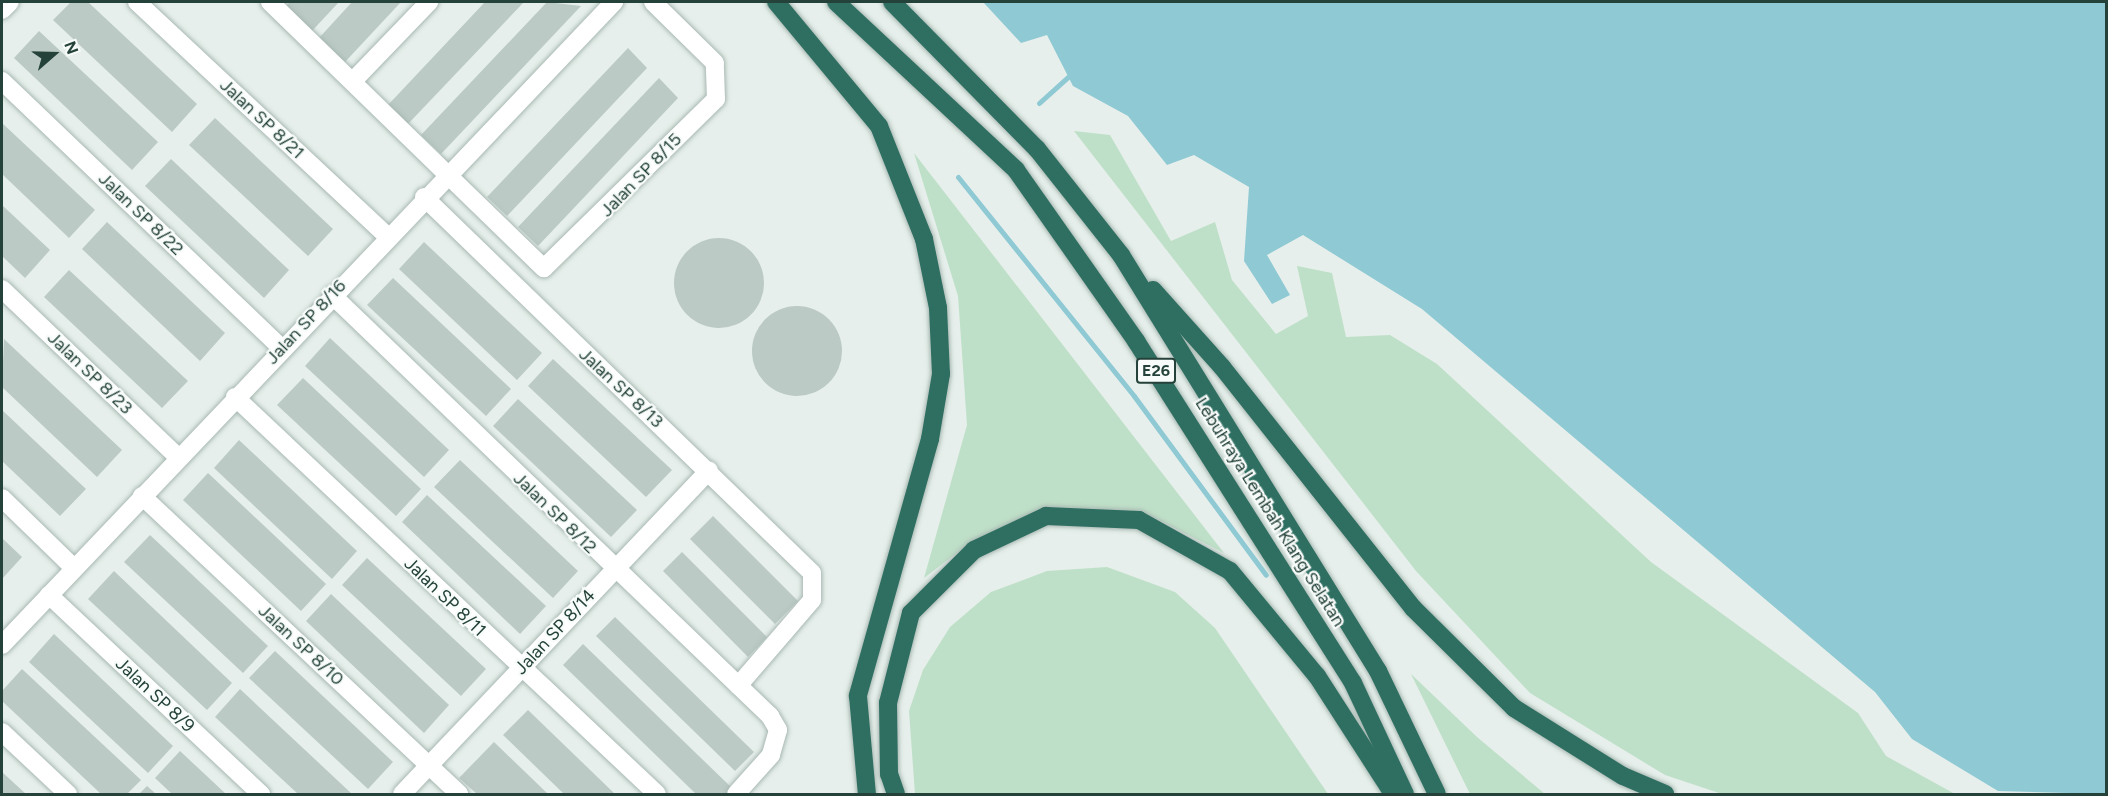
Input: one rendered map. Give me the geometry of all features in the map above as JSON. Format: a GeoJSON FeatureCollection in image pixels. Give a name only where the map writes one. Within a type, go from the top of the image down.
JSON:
{"type":"FeatureCollection","features":[{"type":"Feature","properties":{"kind":"highway"},"geometry":{"type":"LineString","coordinates":[[777,2],[879,126],[924,239],[938,308],[941,374],[930,439],[858,696],[867,795]]}},
{"type":"Feature","properties":{"kind":"highway","name":"Lebuhraya Lembah Klang Selatan"},"geometry":{"type":"LineString","coordinates":[[836,2],[1016,170],[1136,341],[1329,644],[1405,795]]}},
{"type":"Feature","properties":{"kind":"highway","name":"Lebuhraya Lembah Klang Selatan"},"geometry":{"type":"LineString","coordinates":[[892,2],[1037,149],[1121,255],[1378,671],[1437,795]]}},
{"type":"Feature","properties":{"kind":"highway"},"geometry":{"type":"LineString","coordinates":[[1121,255],[1222,367],[1413,608],[1497,692],[1514,708],[1623,776],[1665,795]]}},
{"type":"Feature","properties":{"kind":"highway"},"geometry":{"type":"LineString","coordinates":[[896,795],[889,774],[888,703],[911,613],[974,550],[1046,516],[1138,520],[1230,571],[1317,676],[1393,795]]}},
{"type":"Feature","properties":{"kind":"street"},"geometry":{"type":"LineString","coordinates":[[2,10],[10,2]]}},
{"type":"Feature","properties":{"kind":"street","name":"Jalan SP 8/21"},"geometry":{"type":"LineString","coordinates":[[137,2],[387,236]]}},
{"type":"Feature","properties":{"kind":"street"},"geometry":{"type":"LineString","coordinates":[[270,2],[448,172]]}},
{"type":"Feature","properties":{"kind":"street"},"geometry":{"type":"LineString","coordinates":[[354,81],[429,2]]}},
{"type":"Feature","properties":{"kind":"street","name":"Jalan SP 8/16"},"geometry":{"type":"LineString","coordinates":[[2,645],[387,236],[614,2]]}},
{"type":"Feature","properties":{"kind":"street","name":"Jalan SP 8/15"},"geometry":{"type":"LineString","coordinates":[[448,172],[537,265],[549,267],[716,99],[720,76],[716,63],[653,2]]}},
{"type":"Feature","properties":{"kind":"street","name":"Jalan SP 8/22"},"geometry":{"type":"LineString","coordinates":[[2,81],[281,348]]}},
{"type":"Feature","properties":{"kind":"street","name":"Jalan SP 8/13"},"geometry":{"type":"LineString","coordinates":[[424,198],[804,562],[814,580],[812,600],[738,686]]}},
{"type":"Feature","properties":{"kind":"street","name":"Jalan SP 8/23"},"geometry":{"type":"LineString","coordinates":[[2,289],[178,458]]}},
{"type":"Feature","properties":{"kind":"street","name":"Jalan SP 8/12"},"geometry":{"type":"LineString","coordinates":[[332,295],[614,570],[738,686],[778,730],[771,755],[735,795]]}},
{"type":"Feature","properties":{"kind":"street","name":"Jalan SP 8/11"},"geometry":{"type":"LineString","coordinates":[[235,397],[520,669],[657,795]]}},
{"type":"Feature","properties":{"kind":"street","name":"Jalan SP 8/14"},"geometry":{"type":"LineString","coordinates":[[402,795],[709,471]]}},
{"type":"Feature","properties":{"kind":"street","name":"Jalan SP 8/10"},"geometry":{"type":"LineString","coordinates":[[142,496],[459,795]]}},
{"type":"Feature","properties":{"kind":"street"},"geometry":{"type":"LineString","coordinates":[[2,498],[74,567]]}},
{"type":"Feature","properties":{"kind":"street","name":"Jalan SP 8/9"},"geometry":{"type":"LineString","coordinates":[[49,595],[261,795]]}},
{"type":"Feature","properties":{"kind":"street"},"geometry":{"type":"LineString","coordinates":[[2,732],[68,795]]}},
{"type":"Feature","properties":{"kind":"green space"},"geometry":{"type":"Polygon","coordinates":[[[1074,131],[1110,135],[1171,241],[1215,222],[1232,280],[1276,334],[1308,316],[1297,266],[1332,273],[1346,337],[1390,335],[1437,364],[1651,562],[1858,713],[1886,756],[1955,794],[1722,794],[1665,775],[1530,693],[1416,571],[1074,131]]]}},
{"type":"Feature","properties":{"kind":"green space"},"geometry":{"type":"Polygon","coordinates":[[[914,153],[1224,553],[1145,513],[1045,507],[970,543],[924,578],[967,425],[958,296],[914,153]]]}},
{"type":"Feature","properties":{"kind":"green space"},"geometry":{"type":"Polygon","coordinates":[[[1107,567],[1175,592],[1215,628],[1328,794],[915,794],[909,711],[923,670],[950,627],[991,592],[1047,571],[1107,567]]]}},
{"type":"Feature","properties":{"kind":"green space"},"geometry":{"type":"Polygon","coordinates":[[[1411,674],[1477,737],[1545,794],[1470,794],[1411,674]]]}},
{"type":"Feature","properties":{"kind":"water"},"geometry":{"type":"Polygon","coordinates":[[[983,2],[2106,2],[2106,794],[1998,791],[1912,739],[1875,692],[1422,309],[1303,235],[1267,255],[1290,295],[1272,304],[1244,261],[1249,187],[1194,155],[1167,165],[1128,116],[1073,86],[1047,35],[1021,43],[983,2]]]}},
{"type":"Feature","properties":{"kind":"building"},"geometry":{"type":"Polygon","coordinates":[[[71,2],[88,2],[197,104],[172,132],[53,20],[71,2]]]}},
{"type":"Feature","properties":{"kind":"building"},"geometry":{"type":"Polygon","coordinates":[[[290,2],[339,2],[311,32],[285,7],[290,2]]]}},
{"type":"Feature","properties":{"kind":"building"},"geometry":{"type":"Polygon","coordinates":[[[352,2],[401,2],[345,62],[319,38],[352,2]]]}},
{"type":"Feature","properties":{"kind":"building"},"geometry":{"type":"Polygon","coordinates":[[[485,2],[524,2],[408,124],[388,105],[485,2]]]}},
{"type":"Feature","properties":{"kind":"building"},"geometry":{"type":"Polygon","coordinates":[[[547,2],[581,6],[441,154],[421,135],[547,2]]]}},
{"type":"Feature","properties":{"kind":"building"},"geometry":{"type":"Polygon","coordinates":[[[39,31],[158,142],[132,170],[14,58],[39,31]]]}},
{"type":"Feature","properties":{"kind":"building"},"geometry":{"type":"Polygon","coordinates":[[[628,48],[647,68],[507,216],[487,197],[628,48]]]}},
{"type":"Feature","properties":{"kind":"building"},"geometry":{"type":"Polygon","coordinates":[[[659,78],[678,98],[538,246],[518,227],[659,78]]]}},
{"type":"Feature","properties":{"kind":"building"},"geometry":{"type":"Polygon","coordinates":[[[215,118],[333,229],[308,256],[189,145],[215,118]]]}},
{"type":"Feature","properties":{"kind":"building"},"geometry":{"type":"Polygon","coordinates":[[[2,123],[95,210],[69,238],[2,174],[2,123]]]}},
{"type":"Feature","properties":{"kind":"building"},"geometry":{"type":"Polygon","coordinates":[[[171,159],[289,270],[264,298],[145,186],[171,159]]]}},
{"type":"Feature","properties":{"kind":"building"},"geometry":{"type":"Polygon","coordinates":[[[2,205],[50,250],[25,278],[2,256],[2,205]]]}},
{"type":"Feature","properties":{"kind":"building"},"geometry":{"type":"Polygon","coordinates":[[[107,222],[225,333],[200,361],[82,249],[107,222]]]}},
{"type":"Feature","properties":{"kind":"building"},"geometry":{"type":"Polygon","coordinates":[[[719,238],[736,242],[751,251],[760,266],[764,283],[760,300],[751,315],[736,324],[719,328],[702,324],[687,315],[678,300],[674,283],[678,266],[687,251],[702,242],[719,238]]]}},
{"type":"Feature","properties":{"kind":"building"},"geometry":{"type":"Polygon","coordinates":[[[424,242],[542,353],[517,380],[399,269],[424,242]]]}},
{"type":"Feature","properties":{"kind":"building"},"geometry":{"type":"Polygon","coordinates":[[[69,270],[188,381],[162,408],[44,297],[69,270]]]}},
{"type":"Feature","properties":{"kind":"building"},"geometry":{"type":"Polygon","coordinates":[[[393,278],[511,389],[486,416],[367,305],[393,278]]]}},
{"type":"Feature","properties":{"kind":"building"},"geometry":{"type":"Polygon","coordinates":[[[797,306],[814,310],[829,319],[838,334],[842,351],[838,368],[829,383],[814,392],[797,396],[780,392],[765,383],[756,368],[752,351],[756,334],[765,319],[780,310],[797,306]]]}},
{"type":"Feature","properties":{"kind":"building"},"geometry":{"type":"Polygon","coordinates":[[[330,338],[449,450],[424,477],[305,366],[330,338]]]}},
{"type":"Feature","properties":{"kind":"building"},"geometry":{"type":"Polygon","coordinates":[[[4,339],[122,450],[97,477],[2,387],[4,339]]]}},
{"type":"Feature","properties":{"kind":"building"},"geometry":{"type":"Polygon","coordinates":[[[553,359],[672,470],[646,497],[528,386],[553,359]]]}},
{"type":"Feature","properties":{"kind":"building"},"geometry":{"type":"Polygon","coordinates":[[[303,378],[421,489],[396,516],[277,405],[303,378]]]}},
{"type":"Feature","properties":{"kind":"building"},"geometry":{"type":"Polygon","coordinates":[[[518,399],[637,510],[611,537],[493,426],[518,399]]]}},
{"type":"Feature","properties":{"kind":"building"},"geometry":{"type":"Polygon","coordinates":[[[2,410],[86,489],[60,516],[2,461],[2,410]]]}},
{"type":"Feature","properties":{"kind":"building"},"geometry":{"type":"Polygon","coordinates":[[[239,440],[357,551],[332,579],[214,468],[239,440]]]}},
{"type":"Feature","properties":{"kind":"building"},"geometry":{"type":"Polygon","coordinates":[[[460,460],[578,571],[553,598],[434,487],[460,460]]]}},
{"type":"Feature","properties":{"kind":"building"},"geometry":{"type":"Polygon","coordinates":[[[208,473],[326,584],[301,611],[183,500],[208,473]]]}},
{"type":"Feature","properties":{"kind":"building"},"geometry":{"type":"Polygon","coordinates":[[[427,495],[546,606],[520,634],[402,522],[427,495]]]}},
{"type":"Feature","properties":{"kind":"building"},"geometry":{"type":"Polygon","coordinates":[[[713,516],[798,601],[775,624],[690,539],[713,516]]]}},
{"type":"Feature","properties":{"kind":"building"},"geometry":{"type":"Polygon","coordinates":[[[150,535],[268,646],[243,673],[124,562],[150,535]]]}},
{"type":"Feature","properties":{"kind":"building"},"geometry":{"type":"Polygon","coordinates":[[[2,538],[22,557],[2,579],[2,538]]]}},
{"type":"Feature","properties":{"kind":"building"},"geometry":{"type":"Polygon","coordinates":[[[682,552],[767,637],[748,657],[663,571],[682,552]]]}},
{"type":"Feature","properties":{"kind":"building"},"geometry":{"type":"Polygon","coordinates":[[[367,558],[486,669],[461,696],[342,585],[367,558]]]}},
{"type":"Feature","properties":{"kind":"building"},"geometry":{"type":"Polygon","coordinates":[[[114,571],[232,683],[207,710],[88,599],[114,571]]]}},
{"type":"Feature","properties":{"kind":"building"},"geometry":{"type":"Polygon","coordinates":[[[331,594],[449,705],[424,733],[306,621],[331,594]]]}},
{"type":"Feature","properties":{"kind":"building"},"geometry":{"type":"Polygon","coordinates":[[[615,617],[754,752],[735,771],[596,636],[615,617]]]}},
{"type":"Feature","properties":{"kind":"building"},"geometry":{"type":"Polygon","coordinates":[[[54,634],[173,746],[148,773],[29,662],[54,634]]]}},
{"type":"Feature","properties":{"kind":"building"},"geometry":{"type":"Polygon","coordinates":[[[583,644],[732,788],[726,794],[696,794],[563,665],[583,644]]]}},
{"type":"Feature","properties":{"kind":"building"},"geometry":{"type":"Polygon","coordinates":[[[275,651],[393,762],[368,789],[249,678],[275,651]]]}},
{"type":"Feature","properties":{"kind":"building"},"geometry":{"type":"Polygon","coordinates":[[[22,669],[141,780],[127,794],[101,794],[2,701],[2,691],[22,669]]]}},
{"type":"Feature","properties":{"kind":"building"},"geometry":{"type":"Polygon","coordinates":[[[240,689],[352,794],[298,794],[215,717],[240,689]]]}},
{"type":"Feature","properties":{"kind":"building"},"geometry":{"type":"Polygon","coordinates":[[[528,710],[615,794],[564,794],[503,735],[528,710]]]}},
{"type":"Feature","properties":{"kind":"building"},"geometry":{"type":"Polygon","coordinates":[[[494,742],[548,794],[477,794],[459,778],[494,742]]]}},
{"type":"Feature","properties":{"kind":"building"},"geometry":{"type":"Polygon","coordinates":[[[180,751],[226,794],[172,794],[155,778],[180,751]]]}},
{"type":"Feature","properties":{"kind":"building"},"geometry":{"type":"Polygon","coordinates":[[[2,772],[26,794],[2,794],[2,772]]]}},
{"type":"Feature","properties":{"kind":"building"},"geometry":{"type":"Polygon","coordinates":[[[147,786],[156,794],[139,794],[147,786]]]}},
{"type":"Feature","properties":{"kind":"waterway"},"geometry":{"type":"LineString","coordinates":[[1039,103],[1068,77]]}},
{"type":"Feature","properties":{"kind":"waterway"},"geometry":{"type":"LineString","coordinates":[[958,177],[1134,396],[1266,575]]}}]}
